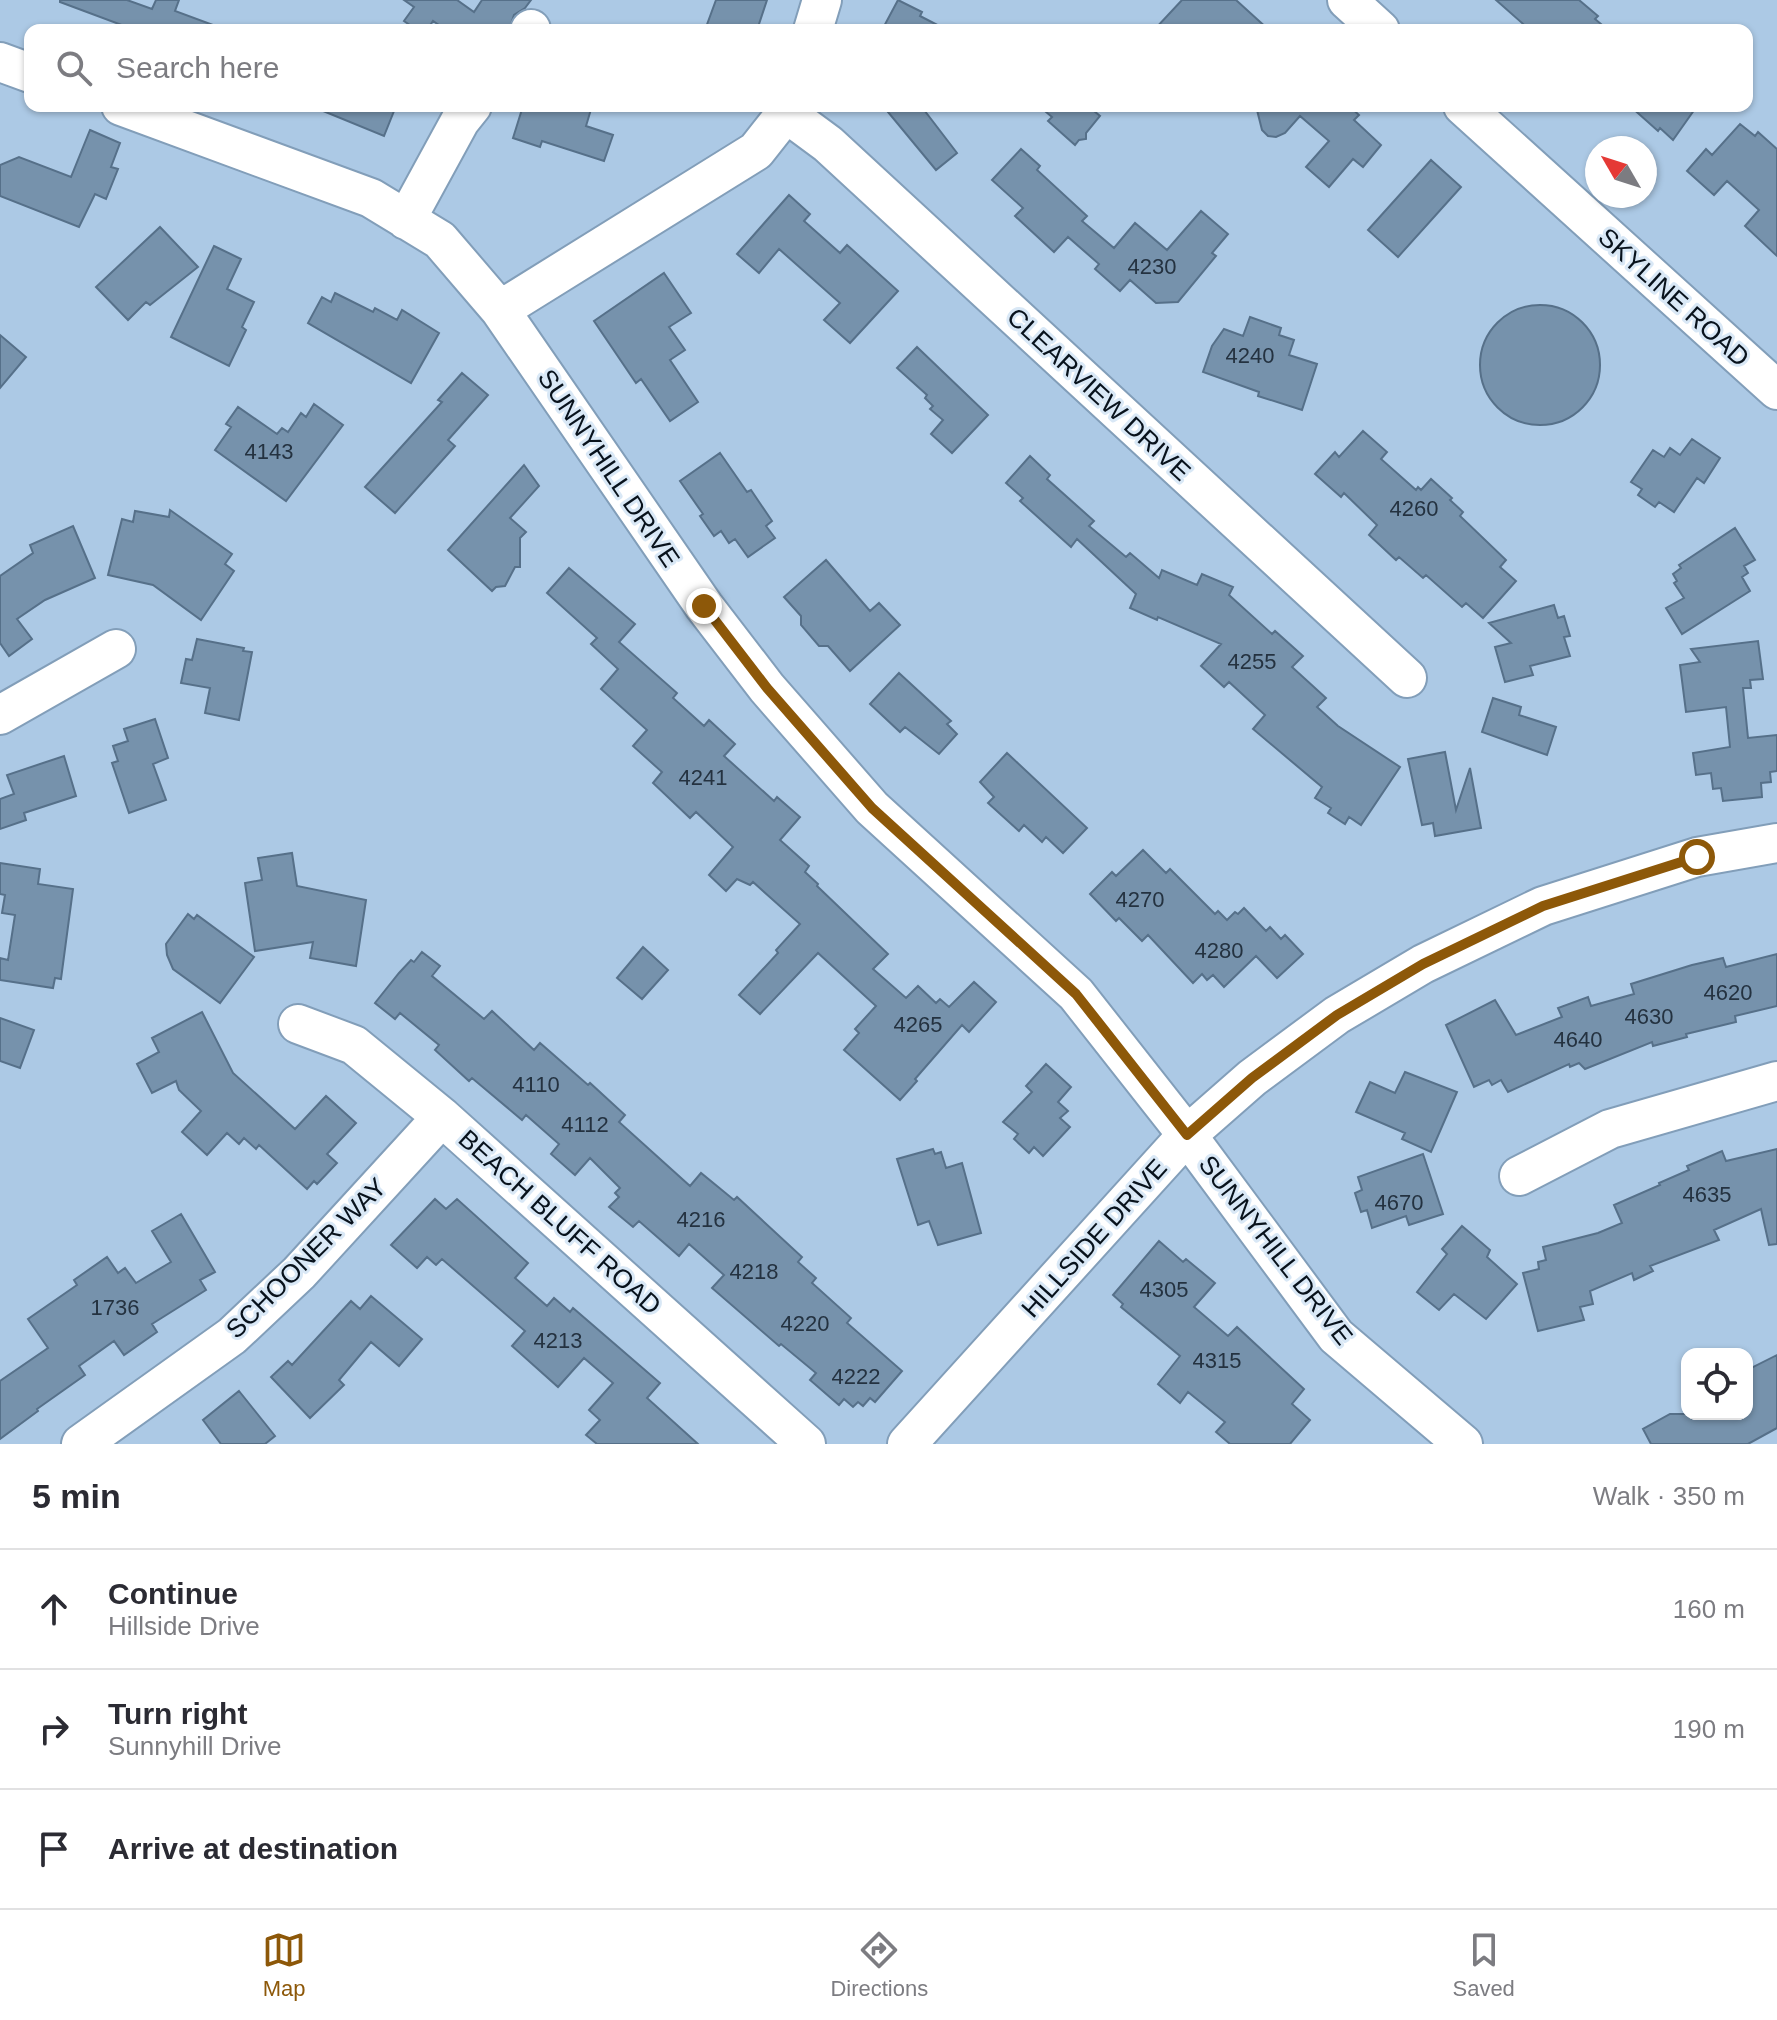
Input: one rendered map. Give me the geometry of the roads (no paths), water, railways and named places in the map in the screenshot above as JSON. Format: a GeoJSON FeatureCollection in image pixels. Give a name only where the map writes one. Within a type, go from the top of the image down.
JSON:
{"type":"FeatureCollection","features":[{"type":"Feature","properties":{"kind":"street"},"geometry":{"type":"LineString","coordinates":[[815,24],[822,0]]}},
{"type":"Feature","properties":{"kind":"street"},"geometry":{"type":"LineString","coordinates":[[1347,0],[1373,24]]}},
{"type":"Feature","properties":{"kind":"street"},"geometry":{"type":"LineString","coordinates":[[0,62],[24,71]]}},
{"type":"Feature","properties":{"kind":"street","name":"SUNNYHILL DRIVE"},"geometry":{"type":"LineString","coordinates":[[137,112],[371,198],[440,240],[500,310],[704,606],[767,688],[872,808],[1076,994],[1187,1135],[1336,1336],[1463,1444]]}},
{"type":"Feature","properties":{"kind":"street"},"geometry":{"type":"LineString","coordinates":[[406,220],[467,112]]}},
{"type":"Feature","properties":{"kind":"street"},"geometry":{"type":"LineString","coordinates":[[500,310],[756,151],[786,112]]}},
{"type":"Feature","properties":{"kind":"street","name":"CLEARVIEW DRIVE"},"geometry":{"type":"LineString","coordinates":[[790,112],[1407,678]]}},
{"type":"Feature","properties":{"kind":"street","name":"SKYLINE ROAD"},"geometry":{"type":"LineString","coordinates":[[1470,112],[1777,390]]}},
{"type":"Feature","properties":{"kind":"street"},"geometry":{"type":"LineString","coordinates":[[0,715],[116,649]]}},
{"type":"Feature","properties":{"kind":"street","name":"HILLSIDE DRIVE"},"geometry":{"type":"LineString","coordinates":[[907,1444],[1187,1135],[1252,1078],[1337,1015],[1423,964],[1543,906],[1697,857],[1777,843]]}},
{"type":"Feature","properties":{"kind":"street","name":"BEACH BLUFF ROAD"},"geometry":{"type":"LineString","coordinates":[[298,1024],[354,1045],[442,1117],[806,1444]]}},
{"type":"Feature","properties":{"kind":"street"},"geometry":{"type":"LineString","coordinates":[[1519,1176],[1610,1129],[1777,1081]]}},
{"type":"Feature","properties":{"kind":"street","name":"SCHOONER WAY"},"geometry":{"type":"LineString","coordinates":[[81,1444],[232,1336],[299,1273],[442,1117]]}}]}
